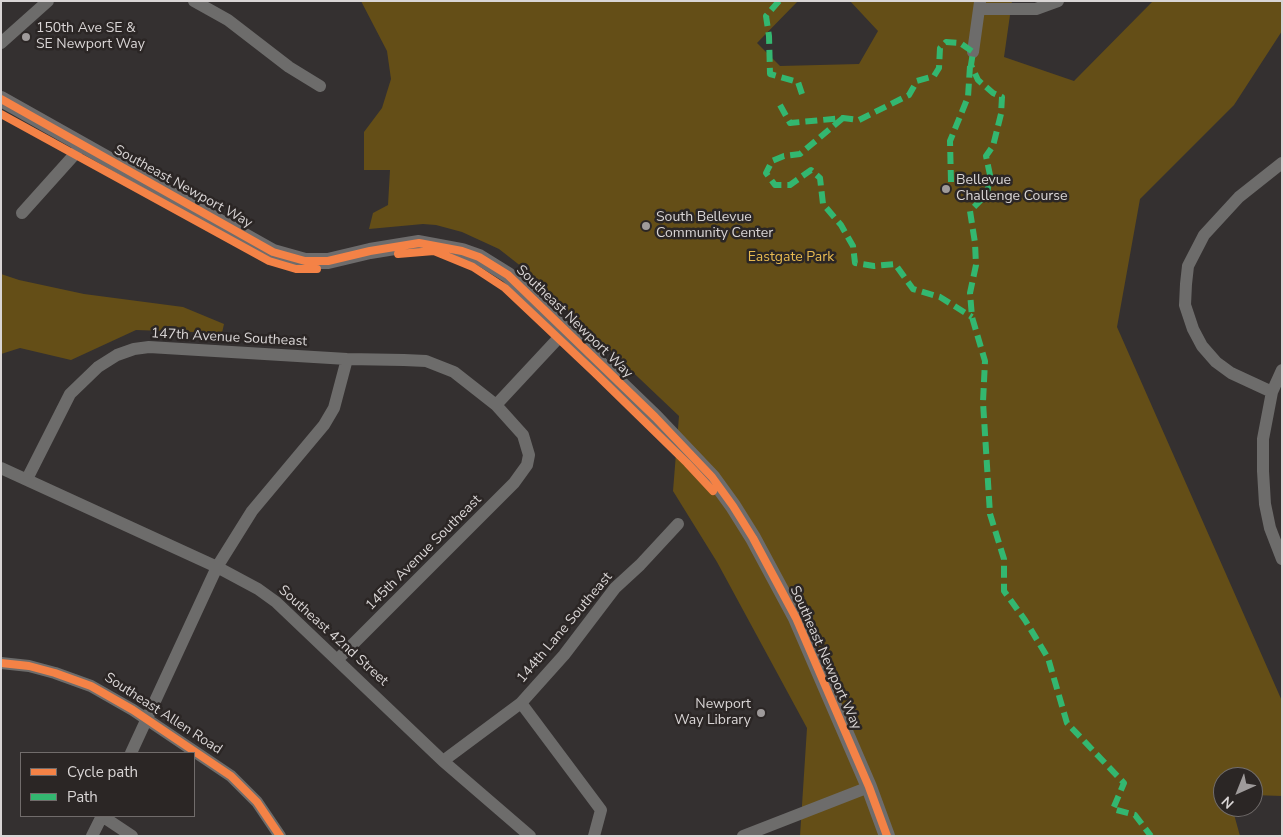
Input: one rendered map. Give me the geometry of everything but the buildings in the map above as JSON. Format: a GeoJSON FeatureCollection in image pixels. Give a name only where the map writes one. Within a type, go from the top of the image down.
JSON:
{"type":"FeatureCollection","features":[{"type":"Feature","properties":{"kind":"main road","name":"Southeast Newport Way"},"geometry":{"type":"LineString","coordinates":[[1,99],[273,252],[290,258],[328,261],[370,251],[419,243],[444,246],[479,257],[508,275],[678,440],[733,506],[754,538],[796,618],[869,787],[887,836]]}},
{"type":"Feature","properties":{"kind":"street"},"geometry":{"type":"LineString","coordinates":[[1,43],[48,1]]}},
{"type":"Feature","properties":{"kind":"street"},"geometry":{"type":"LineString","coordinates":[[194,1],[228,20],[289,67],[320,86]]}},
{"type":"Feature","properties":{"kind":"street"},"geometry":{"type":"LineString","coordinates":[[973,52],[980,5],[1036,8],[1058,1]]}},
{"type":"Feature","properties":{"kind":"street"},"geometry":{"type":"LineString","coordinates":[[22,213],[75,154],[80,144]]}},
{"type":"Feature","properties":{"kind":"street"},"geometry":{"type":"LineString","coordinates":[[1272,392],[1231,373],[1216,362],[1202,346],[1193,329],[1186,305],[1186,284],[1188,266],[1204,235],[1239,197],[1282,163]]}},
{"type":"Feature","properties":{"kind":"street"},"geometry":{"type":"LineString","coordinates":[[496,405],[565,331]]}},
{"type":"Feature","properties":{"kind":"street","name":"147th Avenue Southeast"},"geometry":{"type":"LineString","coordinates":[[27,479],[70,394],[98,367],[117,355],[149,347],[347,360],[404,360],[440,366],[454,372],[496,405],[523,435],[529,455],[527,465]]}},
{"type":"Feature","properties":{"kind":"street"},"geometry":{"type":"LineString","coordinates":[[131,752],[217,567],[257,504],[324,425],[334,408],[347,360]]}},
{"type":"Feature","properties":{"kind":"street"},"geometry":{"type":"LineString","coordinates":[[1281,558],[1265,504],[1263,439],[1272,392],[1282,370]]}},
{"type":"Feature","properties":{"kind":"street","name":"145th Avenue Southeast"},"geometry":{"type":"LineString","coordinates":[[338,659],[514,483],[527,465]]}},
{"type":"Feature","properties":{"kind":"street","name":"Southeast 42nd Street"},"geometry":{"type":"LineString","coordinates":[[1,468],[217,567],[258,589],[276,602],[338,659],[443,761],[530,836]]}},
{"type":"Feature","properties":{"kind":"street","name":"144th Lane Southeast"},"geometry":{"type":"LineString","coordinates":[[443,761],[522,704],[564,655],[615,588],[640,565],[678,524]]}},
{"type":"Feature","properties":{"kind":"street","name":"Southeast Allen Road"},"geometry":{"type":"LineString","coordinates":[[1,663],[55,672],[91,686],[147,719],[231,776],[257,802],[280,836]]}},
{"type":"Feature","properties":{"kind":"street"},"geometry":{"type":"LineString","coordinates":[[522,704],[601,810],[594,836]]}},
{"type":"Feature","properties":{"kind":"street"},"geometry":{"type":"LineString","coordinates":[[743,836],[869,787]]}},
{"type":"Feature","properties":{"kind":"street"},"geometry":{"type":"LineString","coordinates":[[92,836],[102,817]]}},
{"type":"Feature","properties":{"kind":"street"},"geometry":{"type":"LineString","coordinates":[[104,817],[132,836]]}},
{"type":"Feature","properties":{"kind":"green space","name":"Eastgate Park"},"geometry":{"type":"Polygon","coordinates":[[[361,1],[798,1],[757,43],[780,66],[859,64],[878,31],[850,1],[1012,1],[1004,57],[1074,81],[1153,1],[1282,1],[1282,31],[1234,105],[1140,199],[1117,327],[1282,701],[1282,796],[1263,795],[1263,767],[1213,767],[1213,817],[1235,817],[1240,836],[800,836],[807,728],[717,562],[673,491],[679,416],[522,267],[499,249],[462,232],[436,225],[423,224],[369,229],[373,213],[388,205],[390,170],[364,170],[364,132],[382,108],[391,79],[387,51],[361,1]]]}},
{"type":"Feature","properties":{"kind":"green space"},"geometry":{"type":"Polygon","coordinates":[[[1,274],[19,280],[84,294],[183,307],[224,324],[222,333],[136,330],[71,360],[20,348],[1,354],[1,274]]]}},
{"type":"Feature","properties":{"kind":"marked path"},"geometry":{"type":"LineString","coordinates":[[779,1],[766,16],[769,36],[770,74],[798,82],[802,94]]}},
{"type":"Feature","properties":{"kind":"marked path"},"geometry":{"type":"LineString","coordinates":[[780,105],[790,123],[843,118],[859,120],[909,95],[917,81],[934,76],[939,68],[940,48],[946,42],[960,43],[973,52],[971,65],[978,80],[993,93],[1002,97],[1001,114],[993,146],[986,156],[990,175],[987,194],[970,211],[976,265],[970,293],[972,317],[985,361],[983,402],[990,514],[1004,559],[1004,591],[1025,620],[1048,658],[1067,723],[1124,783],[1113,809],[1135,815],[1151,836]]}},
{"type":"Feature","properties":{"kind":"marked path"},"geometry":{"type":"LineString","coordinates":[[951,182],[950,141],[968,97],[970,66]]}},
{"type":"Feature","properties":{"kind":"marked path"},"geometry":{"type":"LineString","coordinates":[[843,118],[800,154],[784,156],[772,161],[766,173],[775,185],[790,185],[811,170],[820,178],[823,204],[841,225],[853,246],[855,263],[874,266],[895,264],[913,289],[940,297],[972,317]]}},
{"type":"Feature","properties":{"kind":"cycle path"},"geometry":{"type":"LineString","coordinates":[[1,99],[273,252],[305,261],[328,261],[370,251],[419,243],[462,251],[479,257],[508,275],[655,417],[712,477],[733,506],[753,538],[796,618],[869,787],[887,836]]}},
{"type":"Feature","properties":{"kind":"cycle path"},"geometry":{"type":"LineString","coordinates":[[1,114],[269,261],[296,269],[317,269]]}},
{"type":"Feature","properties":{"kind":"cycle path"},"geometry":{"type":"LineString","coordinates":[[398,254],[434,251],[473,267],[505,288],[595,373],[713,491]]}},
{"type":"Feature","properties":{"kind":"cycle path"},"geometry":{"type":"LineString","coordinates":[[1,663],[29,666],[55,673],[91,686],[133,710],[231,776],[257,802],[280,836]]}},
{"type":"Feature","properties":{"kind":"place","name":"150th Ave SE & SE Newport Way"},"geometry":{"type":"Point","coordinates":[26,37]}},
{"type":"Feature","properties":{"kind":"place","name":"Bellevue Challenge Course"},"geometry":{"type":"Point","coordinates":[946,189]}},
{"type":"Feature","properties":{"kind":"place","name":"South Bellevue Community Center"},"geometry":{"type":"Point","coordinates":[646,226]}},
{"type":"Feature","properties":{"kind":"place","name":"Newport Way Library"},"geometry":{"type":"Point","coordinates":[761,713]}}]}
